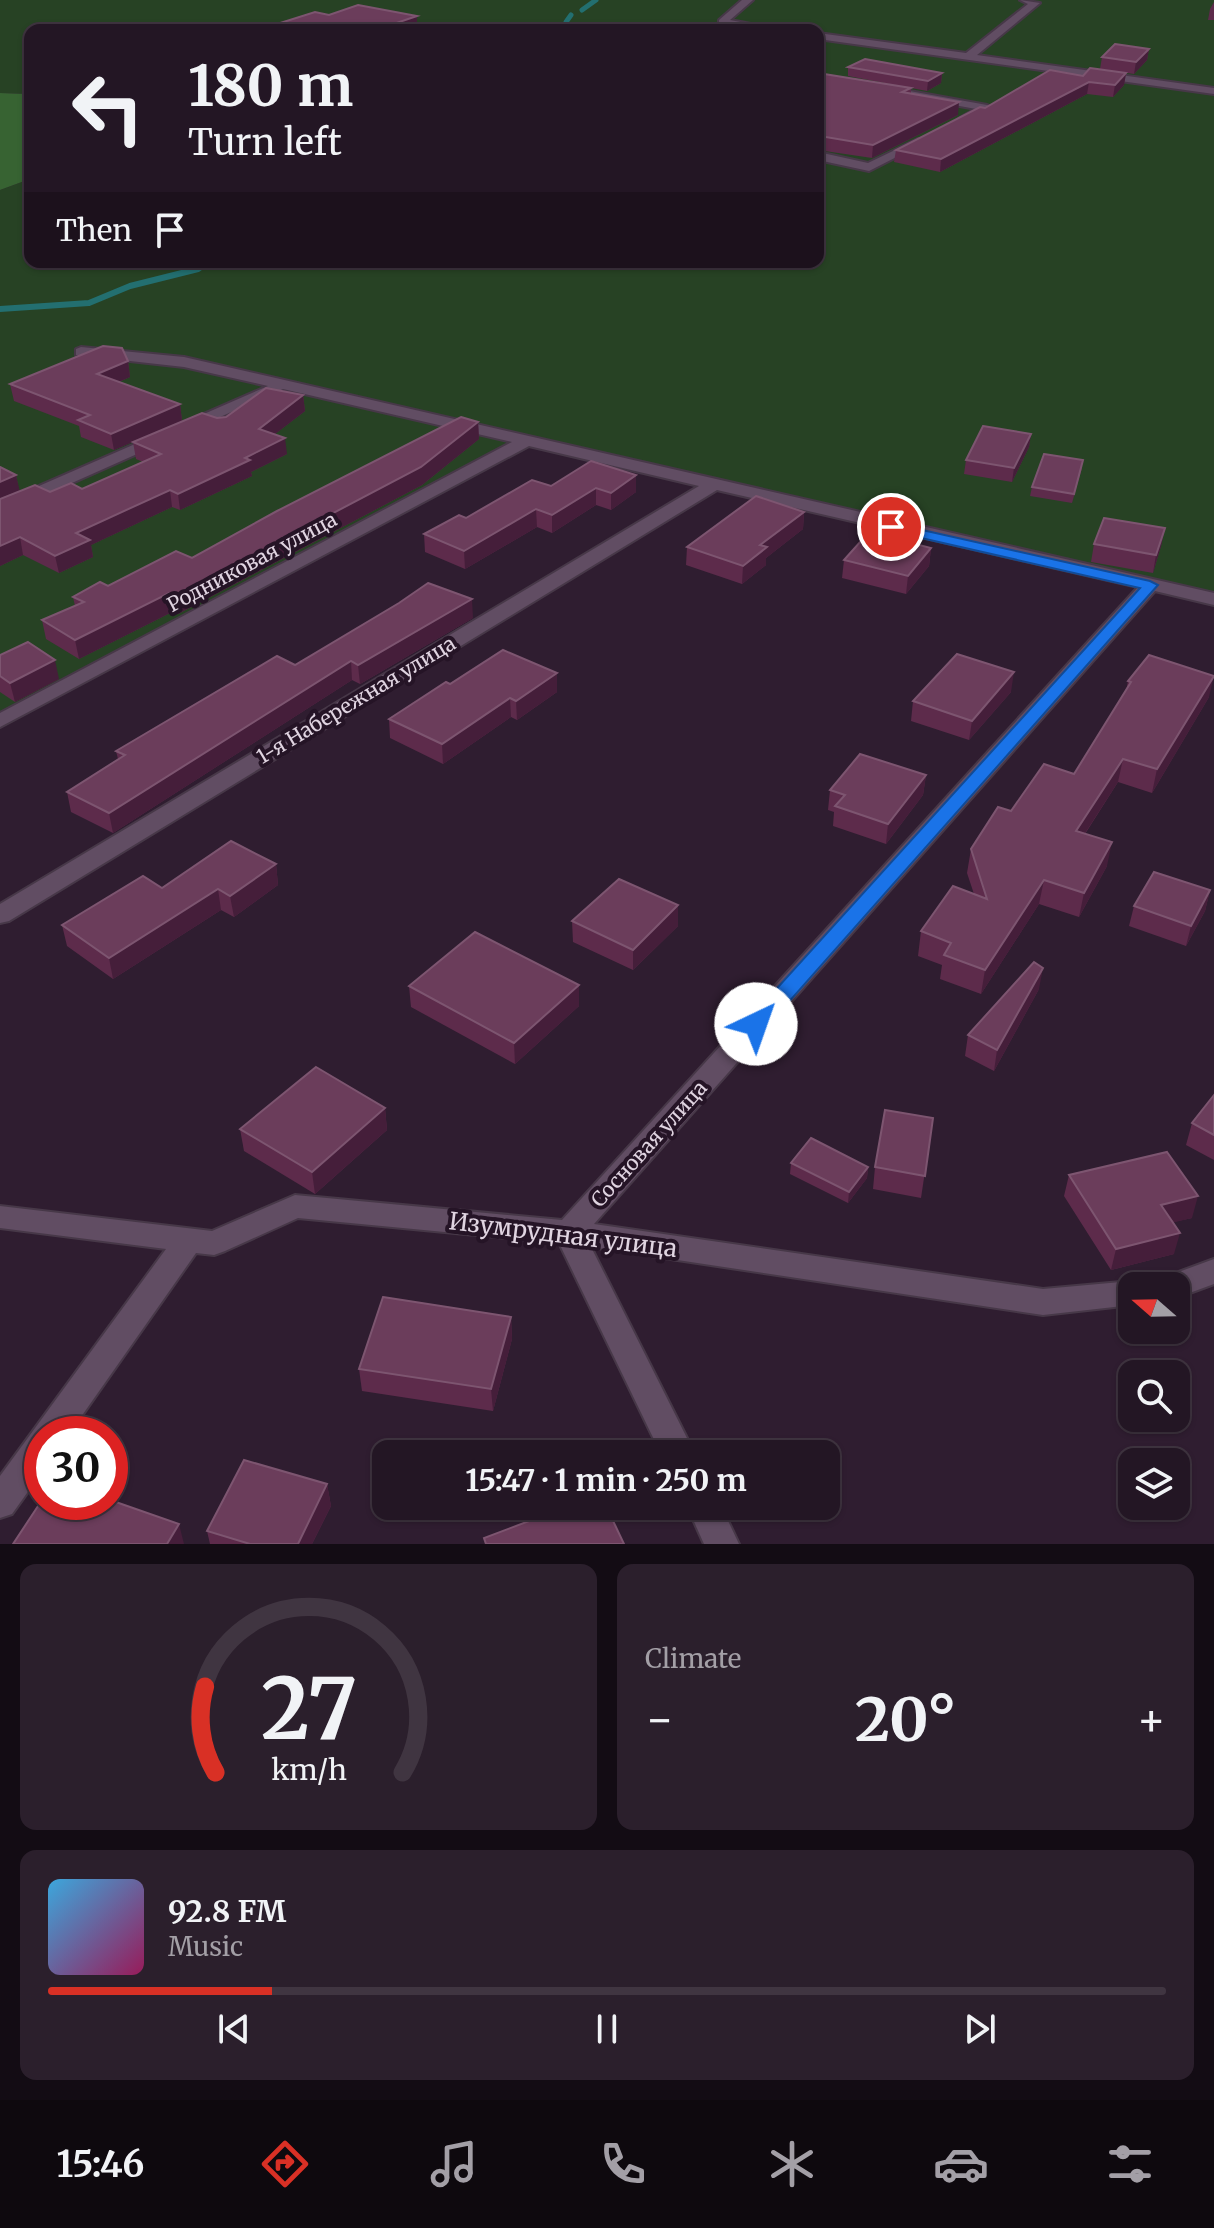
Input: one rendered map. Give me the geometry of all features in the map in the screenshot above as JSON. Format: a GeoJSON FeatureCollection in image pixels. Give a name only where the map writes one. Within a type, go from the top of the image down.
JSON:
{"type":"FeatureCollection","features":[{"type":"Feature","properties":{"kind":"street"},"geometry":{"type":"LineString","coordinates":[[736,24],[722,22],[748,0]]}},
{"type":"Feature","properties":{"kind":"street"},"geometry":{"type":"LineString","coordinates":[[968,57],[1034,1]]}},
{"type":"Feature","properties":{"kind":"street"},"geometry":{"type":"LineString","coordinates":[[824,37],[1214,91]]}},
{"type":"Feature","properties":{"kind":"street"},"geometry":{"type":"LineString","coordinates":[[864,85],[987,108],[948,128]]}},
{"type":"Feature","properties":{"kind":"street"},"geometry":{"type":"LineString","coordinates":[[824,157],[869,167],[935,134]]}},
{"type":"Feature","properties":{"kind":"street"},"geometry":{"type":"LineString","coordinates":[[81,352],[184,362],[711,486],[1214,599]]}},
{"type":"Feature","properties":{"kind":"street"},"geometry":{"type":"LineString","coordinates":[[0,510],[281,386]]}},
{"type":"Feature","properties":{"kind":"street","name":"Родниковая улица"},"geometry":{"type":"LineString","coordinates":[[0,721],[525,442]]}},
{"type":"Feature","properties":{"kind":"street","name":"1-я Набережная улица"},"geometry":{"type":"LineString","coordinates":[[0,915],[711,486]]}},
{"type":"Feature","properties":{"kind":"street","name":"Сосновая улица"},"geometry":{"type":"LineString","coordinates":[[569,1232],[1150,585]]}},
{"type":"Feature","properties":{"kind":"street","name":"Изумрудная улица"},"geometry":{"type":"LineString","coordinates":[[0,1217],[214,1243],[295,1206],[569,1232],[1043,1302],[1118,1294]]}},
{"type":"Feature","properties":{"kind":"street"},"geometry":{"type":"LineString","coordinates":[[569,1232],[671,1440]]}},
{"type":"Feature","properties":{"kind":"street"},"geometry":{"type":"LineString","coordinates":[[63,1416],[189,1240]]}},
{"type":"Feature","properties":{"kind":"street"},"geometry":{"type":"LineString","coordinates":[[1190,1280],[1214,1271]]}},
{"type":"Feature","properties":{"kind":"street"},"geometry":{"type":"LineString","coordinates":[[0,1503],[24,1470]]}},
{"type":"Feature","properties":{"kind":"street"},"geometry":{"type":"LineString","coordinates":[[711,1520],[722,1544]]}},
{"type":"Feature","properties":{"kind":"green space"},"geometry":{"type":"Polygon","coordinates":[[[0,0],[1214,0],[1214,599],[525,442],[0,721],[0,190],[24,181],[24,268],[824,268],[824,24],[24,24],[24,94],[0,93],[0,0]]]}},
{"type":"Feature","properties":{"kind":"green space"},"geometry":{"type":"Polygon","coordinates":[[[0,93],[24,94],[24,181],[0,190],[0,93]]]}},
{"type":"Feature","properties":{"kind":"building"},"geometry":{"type":"Polygon","coordinates":[[[358,5],[417,16],[394,24],[277,24],[315,12],[329,15],[358,5]]]}},
{"type":"Feature","properties":{"kind":"building"},"geometry":{"type":"Polygon","coordinates":[[[1115,44],[1149,49],[1136,62],[1102,57],[1115,44]]]}},
{"type":"Feature","properties":{"kind":"building"},"geometry":{"type":"Polygon","coordinates":[[[865,59],[942,73],[928,81],[848,67],[865,59]]]}},
{"type":"Feature","properties":{"kind":"building"},"geometry":{"type":"Polygon","coordinates":[[[1090,68],[1126,73],[1115,85],[1089,82],[941,159],[896,150],[980,107],[985,108],[1050,70],[1083,76],[1090,68]]]}},
{"type":"Feature","properties":{"kind":"building"},"geometry":{"type":"Polygon","coordinates":[[[824,74],[911,88],[902,92],[959,102],[873,145],[824,137],[824,74]]]}},
{"type":"Feature","properties":{"kind":"building"},"geometry":{"type":"Polygon","coordinates":[[[103,346],[122,348],[128,361],[97,374],[180,404],[111,434],[78,420],[90,415],[10,384],[103,346]]]}},
{"type":"Feature","properties":{"kind":"building"},"geometry":{"type":"Polygon","coordinates":[[[266,388],[303,395],[259,429],[285,438],[245,458],[250,460],[178,494],[170,490],[76,533],[90,540],[55,556],[20,537],[0,546],[0,499],[35,485],[50,492],[71,483],[82,489],[161,454],[133,442],[202,413],[217,418],[226,417],[266,388]]]}},
{"type":"Feature","properties":{"kind":"building"},"geometry":{"type":"Polygon","coordinates":[[[461,417],[478,422],[421,467],[175,596],[169,593],[75,640],[42,620],[84,602],[73,597],[100,582],[108,586],[176,551],[192,558],[461,417]]]}},
{"type":"Feature","properties":{"kind":"building"},"geometry":{"type":"Polygon","coordinates":[[[983,426],[1031,434],[1014,468],[966,460],[983,426]]]}},
{"type":"Feature","properties":{"kind":"building"},"geometry":{"type":"Polygon","coordinates":[[[1044,454],[1083,460],[1074,494],[1032,487],[1044,454]]]}},
{"type":"Feature","properties":{"kind":"building"},"geometry":{"type":"Polygon","coordinates":[[[591,461],[636,475],[611,493],[596,488],[552,515],[536,509],[464,551],[424,534],[459,515],[466,518],[532,480],[551,486],[591,461]]]}},
{"type":"Feature","properties":{"kind":"building"},"geometry":{"type":"Polygon","coordinates":[[[0,467],[16,475],[0,482],[0,467]]]}},
{"type":"Feature","properties":{"kind":"building"},"geometry":{"type":"Polygon","coordinates":[[[756,496],[804,512],[760,545],[767,547],[743,566],[687,547],[756,496]]]}},
{"type":"Feature","properties":{"kind":"building"},"geometry":{"type":"Polygon","coordinates":[[[1104,518],[1165,528],[1156,555],[1094,544],[1104,518]]]}},
{"type":"Feature","properties":{"kind":"building"},"geometry":{"type":"Polygon","coordinates":[[[869,532],[931,548],[908,576],[844,560],[869,532]]]}},
{"type":"Feature","properties":{"kind":"building"},"geometry":{"type":"Polygon","coordinates":[[[428,583],[472,599],[358,665],[351,661],[109,813],[67,792],[125,755],[116,751],[277,656],[295,665],[428,583]]]}},
{"type":"Feature","properties":{"kind":"building"},"geometry":{"type":"Polygon","coordinates":[[[28,642],[55,660],[10,683],[0,676],[0,655],[28,642]]]}},
{"type":"Feature","properties":{"kind":"building"},"geometry":{"type":"Polygon","coordinates":[[[503,650],[557,673],[516,701],[510,698],[442,744],[389,719],[446,682],[450,684],[503,650]]]}},
{"type":"Feature","properties":{"kind":"building"},"geometry":{"type":"Polygon","coordinates":[[[957,654],[1014,672],[972,721],[913,701],[957,654]]]}},
{"type":"Feature","properties":{"kind":"building"},"geometry":{"type":"Polygon","coordinates":[[[1149,655],[1214,676],[1157,769],[1123,759],[1076,831],[1112,842],[1084,893],[1044,880],[985,970],[944,955],[951,943],[921,931],[953,886],[987,899],[971,849],[998,807],[1011,811],[1044,764],[1074,774],[1131,682],[1128,681],[1149,655]]]}},
{"type":"Feature","properties":{"kind":"building"},"geometry":{"type":"Polygon","coordinates":[[[860,754],[926,775],[888,824],[835,806],[845,795],[830,790],[860,754]]]}},
{"type":"Feature","properties":{"kind":"building"},"geometry":{"type":"Polygon","coordinates":[[[231,841],[276,864],[230,896],[218,889],[109,958],[62,925],[143,876],[162,888],[231,841]]]}},
{"type":"Feature","properties":{"kind":"building"},"geometry":{"type":"Polygon","coordinates":[[[1154,872],[1210,890],[1191,926],[1134,906],[1154,872]]]}},
{"type":"Feature","properties":{"kind":"building"},"geometry":{"type":"Polygon","coordinates":[[[619,879],[678,905],[633,950],[572,921],[619,879]]]}},
{"type":"Feature","properties":{"kind":"building"},"geometry":{"type":"Polygon","coordinates":[[[475,932],[579,985],[514,1043],[409,986],[475,932]]]}},
{"type":"Feature","properties":{"kind":"building"},"geometry":{"type":"Polygon","coordinates":[[[1034,962],[1043,968],[997,1050],[968,1035],[1034,962]]]}},
{"type":"Feature","properties":{"kind":"building"},"geometry":{"type":"Polygon","coordinates":[[[316,1067],[385,1108],[312,1172],[240,1129],[316,1067]]]}},
{"type":"Feature","properties":{"kind":"building"},"geometry":{"type":"Polygon","coordinates":[[[1214,1095],[1214,1135],[1192,1123],[1214,1095]]]}},
{"type":"Feature","properties":{"kind":"building"},"geometry":{"type":"Polygon","coordinates":[[[885,1110],[933,1118],[925,1176],[875,1167],[885,1110]]]}},
{"type":"Feature","properties":{"kind":"building"},"geometry":{"type":"Polygon","coordinates":[[[811,1138],[868,1167],[849,1192],[791,1163],[811,1138]]]}},
{"type":"Feature","properties":{"kind":"building"},"geometry":{"type":"Polygon","coordinates":[[[1167,1152],[1198,1196],[1161,1205],[1180,1233],[1116,1249],[1069,1175],[1167,1152]]]}},
{"type":"Feature","properties":{"kind":"building"},"geometry":{"type":"Polygon","coordinates":[[[383,1297],[511,1317],[491,1389],[359,1369],[383,1297]]]}},
{"type":"Feature","properties":{"kind":"building"},"geometry":{"type":"Polygon","coordinates":[[[244,1460],[327,1484],[298,1544],[250,1544],[207,1531],[244,1460]]]}},
{"type":"Feature","properties":{"kind":"building"},"geometry":{"type":"Polygon","coordinates":[[[128,1506],[179,1524],[167,1544],[13,1544],[29,1520],[128,1520],[128,1506]]]}},
{"type":"Feature","properties":{"kind":"building"},"geometry":{"type":"Polygon","coordinates":[[[532,1520],[613,1520],[624,1544],[486,1544],[484,1538],[532,1520]]]}},
{"type":"Feature","properties":{"kind":"waterway"},"geometry":{"type":"LineString","coordinates":[[582,10],[596,0]]}},
{"type":"Feature","properties":{"kind":"waterway"},"geometry":{"type":"LineString","coordinates":[[567,24],[571,15]]}},
{"type":"Feature","properties":{"kind":"waterway"},"geometry":{"type":"LineString","coordinates":[[0,309],[89,303],[130,286],[199,268]]}},
{"type":"Feature","properties":{"kind":"route"},"geometry":{"type":"LineString","coordinates":[[756,1024],[1150,585],[891,527]]}}]}
